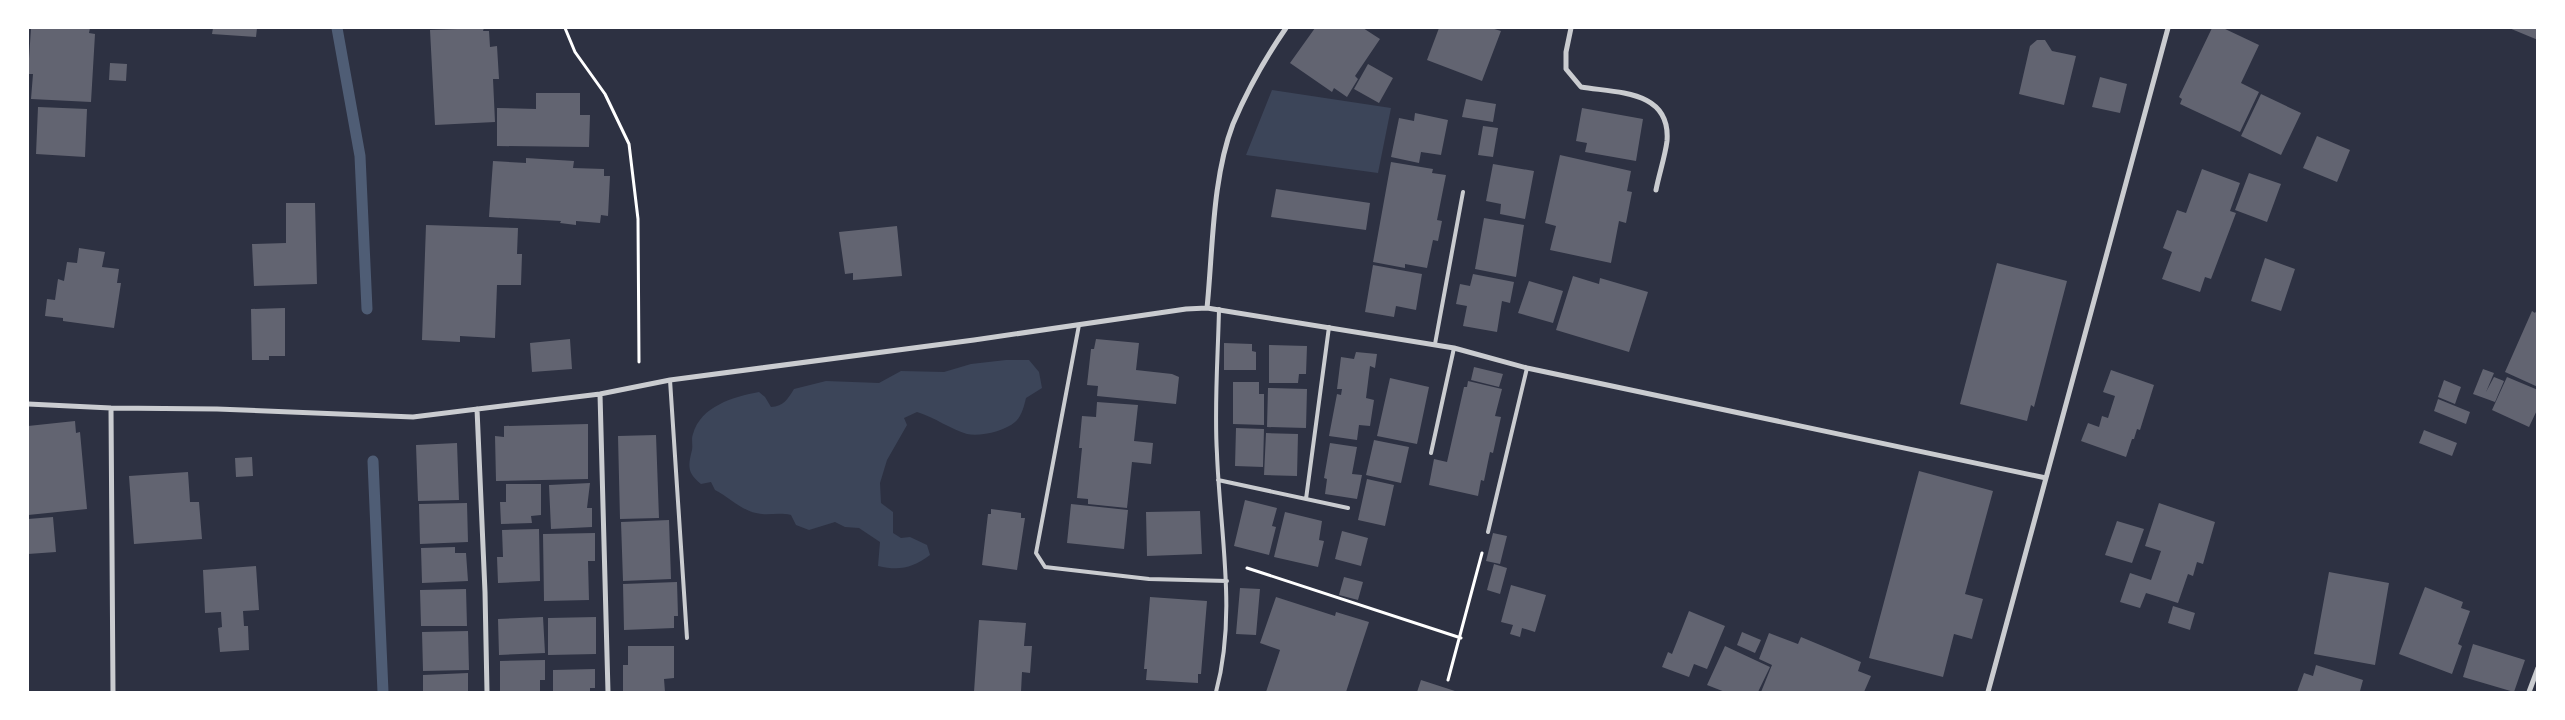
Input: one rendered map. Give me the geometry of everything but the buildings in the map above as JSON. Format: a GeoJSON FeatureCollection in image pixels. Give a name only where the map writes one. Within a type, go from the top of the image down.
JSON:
{"type":"FeatureCollection","features":[{"type":"Feature","properties":{"kind":"street"},"geometry":{"type":"LineString","coordinates":[[1207,308],[1220,176],[1233,124],[1269,53],[1286,28]]}},
{"type":"Feature","properties":{"kind":"street"},"geometry":{"type":"LineString","coordinates":[[1571,28],[1566,52],[1566,69],[1581,87],[1642,97],[1657,105],[1663,116],[1667,140],[1656,190]]}},
{"type":"Feature","properties":{"kind":"street"},"geometry":{"type":"LineString","coordinates":[[1988,692],[2168,28]]}},
{"type":"Feature","properties":{"kind":"street"},"geometry":{"type":"LineString","coordinates":[[28,404],[413,417],[600,394],[670,380],[1186,309],[1207,308],[1454,348],[1527,368],[2046,478]]}},
{"type":"Feature","properties":{"kind":"street"},"geometry":{"type":"LineString","coordinates":[[600,394],[608,692]]}},
{"type":"Feature","properties":{"kind":"street"},"geometry":{"type":"LineString","coordinates":[[111,408],[113,692]]}},
{"type":"Feature","properties":{"kind":"street"},"geometry":{"type":"LineString","coordinates":[[477,409],[485,592],[486,692]]}},
{"type":"Feature","properties":{"kind":"street"},"geometry":{"type":"LineString","coordinates":[[2529,692],[2538,668]]}},
{"type":"Feature","properties":{"kind":"lane"},"geometry":{"type":"LineString","coordinates":[[1434,344],[1464,192]]}},
{"type":"Feature","properties":{"kind":"lane"},"geometry":{"type":"LineString","coordinates":[[1216,692],[1220,676],[1228,606],[1218,480],[1219,310]]}},
{"type":"Feature","properties":{"kind":"lane"},"geometry":{"type":"LineString","coordinates":[[1079,324],[1036,553],[1044,567],[1149,579],[1227,581]]}},
{"type":"Feature","properties":{"kind":"lane"},"geometry":{"type":"LineString","coordinates":[[1306,499],[1329,327]]}},
{"type":"Feature","properties":{"kind":"lane"},"geometry":{"type":"LineString","coordinates":[[1431,453],[1454,348]]}},
{"type":"Feature","properties":{"kind":"lane"},"geometry":{"type":"LineString","coordinates":[[1488,532],[1527,368]]}},
{"type":"Feature","properties":{"kind":"lane"},"geometry":{"type":"LineString","coordinates":[[670,380],[687,638]]}},
{"type":"Feature","properties":{"kind":"lane"},"geometry":{"type":"LineString","coordinates":[[1218,480],[1348,508]]}},
{"type":"Feature","properties":{"kind":"path"},"geometry":{"type":"LineString","coordinates":[[564,28],[575,52],[605,94],[630,144],[638,219],[639,385]]}},
{"type":"Feature","properties":{"kind":"path"},"geometry":{"type":"LineString","coordinates":[[1448,680],[1488,532]]}},
{"type":"Feature","properties":{"kind":"path"},"geometry":{"type":"LineString","coordinates":[[1224,561],[1460,638]]}},
{"type":"Feature","properties":{"kind":"shaded area"},"geometry":{"type":"Polygon","coordinates":[[[1272,90],[1391,108],[1378,173],[1246,155],[1272,90]]]}},
{"type":"Feature","properties":{"kind":"shaded area"},"geometry":{"type":"Polygon","coordinates":[[[1006,360],[1029,360],[1039,372],[1042,388],[1026,398],[1019,417],[1011,425],[992,432],[972,435],[917,412],[904,418],[907,425],[887,460],[880,483],[881,503],[893,512],[893,533],[901,538],[910,537],[927,545],[930,555],[911,566],[893,568],[878,566],[880,542],[859,528],[845,527],[835,522],[809,530],[796,525],[791,515],[760,514],[740,506],[715,490],[711,482],[701,484],[691,473],[689,465],[692,438],[697,424],[703,416],[719,404],[729,400],[759,392],[765,397],[771,407],[785,402],[794,389],[826,381],[879,383],[901,371],[944,372],[971,364],[1006,360]]]}},
{"type":"Feature","properties":{"kind":"waterway"},"geometry":{"type":"LineString","coordinates":[[337,28],[360,156],[367,309]]}},
{"type":"Feature","properties":{"kind":"waterway"},"geometry":{"type":"LineString","coordinates":[[373,461],[383,692]]}}]}
